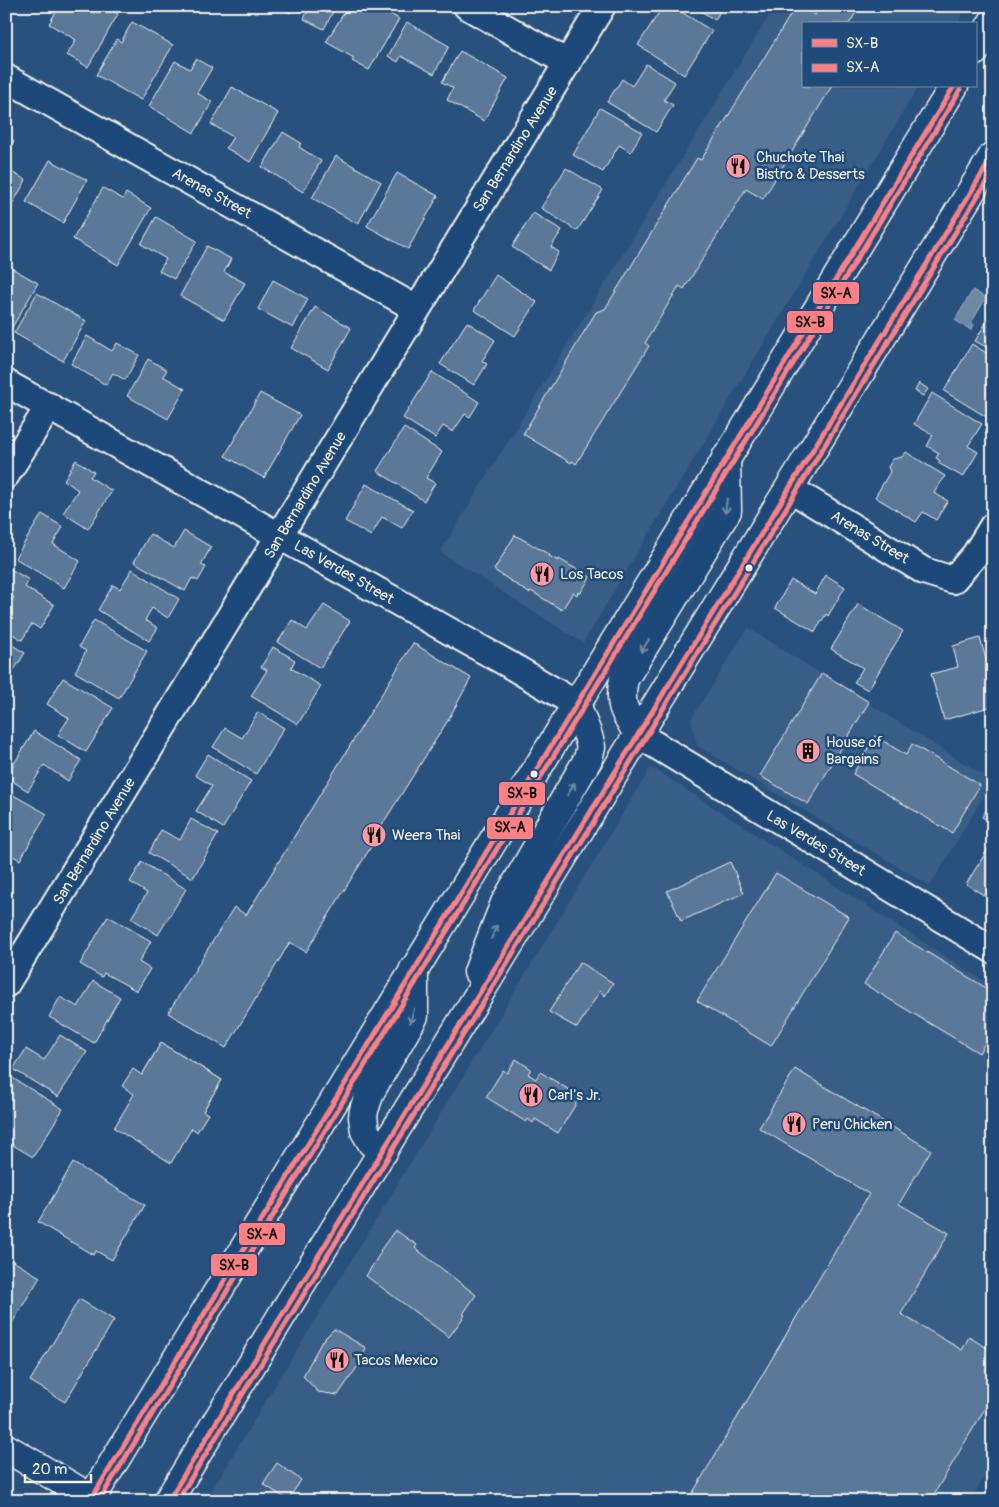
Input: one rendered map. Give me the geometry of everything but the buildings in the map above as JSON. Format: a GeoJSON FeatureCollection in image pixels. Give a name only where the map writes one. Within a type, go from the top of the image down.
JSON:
{"type":"FeatureCollection","features":[{"type":"Feature","properties":{"kind":"main road"},"geometry":{"type":"LineString","coordinates":[[976,49],[993,22]]}},
{"type":"Feature","properties":{"kind":"main road"},"geometry":{"type":"LineString","coordinates":[[6,1448],[92,1500],[414,968],[953,88]]}},
{"type":"Feature","properties":{"kind":"main road"},"geometry":{"type":"LineString","coordinates":[[168,1501],[993,156]]}},
{"type":"Feature","properties":{"kind":"main road"},"geometry":{"type":"LineString","coordinates":[[639,735],[623,710],[621,693],[624,679],[727,511],[726,458]]}},
{"type":"Feature","properties":{"kind":"main road"},"geometry":{"type":"LineString","coordinates":[[450,1042],[505,903],[588,759],[591,747],[576,704]]}},
{"type":"Feature","properties":{"kind":"main road"},"geometry":{"type":"LineString","coordinates":[[383,1152],[372,1143],[365,1131],[363,1117],[365,1103],[414,1016],[414,968]]}},
{"type":"Feature","properties":{"kind":"street"},"geometry":{"type":"LineString","coordinates":[[467,6],[568,63]]}},
{"type":"Feature","properties":{"kind":"street","name":"San Bernardino Avenue"},"geometry":{"type":"LineString","coordinates":[[6,984],[602,6]]}},
{"type":"Feature","properties":{"kind":"street","name":"Arenas Street"},"geometry":{"type":"LineString","coordinates":[[6,78],[417,309]]}},
{"type":"Feature","properties":{"kind":"street","name":"Las Verdes Street"},"geometry":{"type":"LineString","coordinates":[[6,383],[510,665],[576,704]]}},
{"type":"Feature","properties":{"kind":"street"},"geometry":{"type":"LineString","coordinates":[[6,475],[49,406]]}},
{"type":"Feature","properties":{"kind":"street","name":"Arenas Street"},"geometry":{"type":"LineString","coordinates":[[789,488],[924,571],[953,580],[975,555],[993,526]]}},
{"type":"Feature","properties":{"kind":"street","name":"Las Verdes Street"},"geometry":{"type":"LineString","coordinates":[[639,735],[993,950]]}},
{"type":"Feature","properties":{"kind":"shaded area"},"geometry":{"type":"Polygon","coordinates":[[[775,6],[967,6],[958,22],[802,22],[802,88],[918,88],[583,643],[440,552],[775,6]]]}},
{"type":"Feature","properties":{"kind":"shaded area"},"geometry":{"type":"Polygon","coordinates":[[[973,290],[986,298],[971,323],[974,325],[971,330],[955,320],[973,290]]]}},
{"type":"Feature","properties":{"kind":"shaded area"},"geometry":{"type":"Polygon","coordinates":[[[748,628],[993,781],[930,886],[697,746],[691,719],[748,628]]]}},
{"type":"Feature","properties":{"kind":"shaded area"},"geometry":{"type":"Polygon","coordinates":[[[651,767],[993,987],[993,1463],[970,1501],[205,1501],[651,767]]]}},
{"type":"Feature","properties":{"kind":"transit line","name":"SX-B"},"geometry":{"type":"LineString","coordinates":[[90,1501],[953,88]]}},
{"type":"Feature","properties":{"kind":"transit line","name":"SX-A"},"geometry":{"type":"LineString","coordinates":[[99,1501],[960,90]]}},
{"type":"Feature","properties":{"kind":"transit line","name":"SX-B"},"geometry":{"type":"LineString","coordinates":[[168,1501],[993,156]]}},
{"type":"Feature","properties":{"kind":"transit line","name":"SX-A"},"geometry":{"type":"LineString","coordinates":[[177,1501],[993,171]]}},
{"type":"Feature","properties":{"kind":"place","name":"Chuchote Thai Bistro & Desserts"},"geometry":{"type":"Point","coordinates":[738,166]}},
{"type":"Feature","properties":{"kind":"place","name":"Los Tacos"},"geometry":{"type":"Point","coordinates":[542,574]}},
{"type":"Feature","properties":{"kind":"place","name":"House of Bargains"},"geometry":{"type":"Point","coordinates":[808,751]}},
{"type":"Feature","properties":{"kind":"place","name":"Weera Thai"},"geometry":{"type":"Point","coordinates":[374,835]}},
{"type":"Feature","properties":{"kind":"place","name":"Carl's Jr."},"geometry":{"type":"Point","coordinates":[531,1095]}},
{"type":"Feature","properties":{"kind":"place","name":"Peru Chicken"},"geometry":{"type":"Point","coordinates":[794,1124]}},
{"type":"Feature","properties":{"kind":"place","name":"Tacos Mexico"},"geometry":{"type":"Point","coordinates":[337,1360]}}]}
